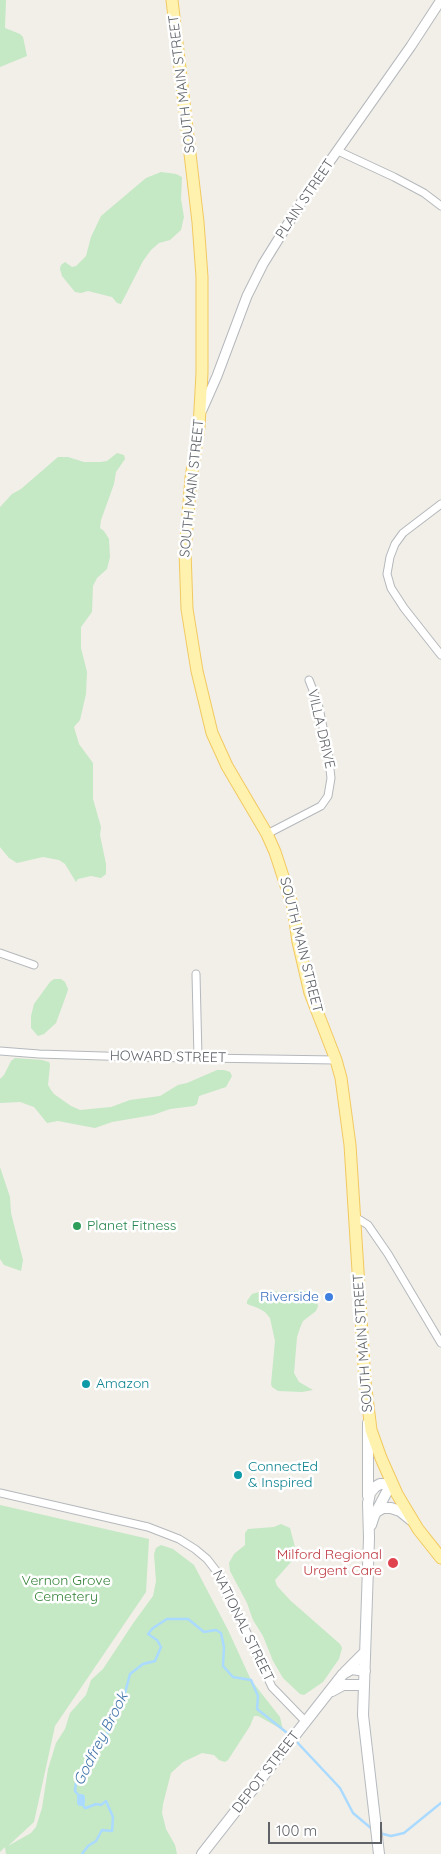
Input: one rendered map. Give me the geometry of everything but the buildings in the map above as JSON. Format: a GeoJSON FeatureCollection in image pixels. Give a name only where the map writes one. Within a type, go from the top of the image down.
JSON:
{"type":"FeatureCollection","features":[{"type":"Feature","properties":{"kind":"main road","name":"SOUTH MAIN STREET"},"geometry":{"type":"LineString","coordinates":[[172,0],[198,222],[202,302],[200,414],[191,478],[185,552],[186,594],[192,642],[212,733],[227,766],[267,834],[275,852],[293,907],[298,942],[310,993],[336,1060],[346,1105],[365,1381],[369,1417],[377,1449],[392,1484],[413,1521],[441,1558]]}},
{"type":"Feature","properties":{"kind":"main road"},"geometry":{"type":"LineString","coordinates":[[369,1417],[367,1448],[369,1534],[364,1671],[364,1733],[379,1854]]}},
{"type":"Feature","properties":{"kind":"main road"},"geometry":{"type":"LineString","coordinates":[[368,1503],[370,1493],[375,1487],[380,1484],[392,1484]]}},
{"type":"Feature","properties":{"kind":"main road"},"geometry":{"type":"LineString","coordinates":[[369,1534],[375,1513],[392,1484]]}},
{"type":"Feature","properties":{"kind":"main road"},"geometry":{"type":"LineString","coordinates":[[375,1513],[381,1508],[391,1508],[403,1513],[413,1521]]}},
{"type":"Feature","properties":{"kind":"main road","name":"DEPOT STREET"},"geometry":{"type":"LineString","coordinates":[[202,1854],[343,1674],[365,1652]]}},
{"type":"Feature","properties":{"kind":"main road"},"geometry":{"type":"LineString","coordinates":[[343,1674],[352,1669],[364,1671]]}},
{"type":"Feature","properties":{"kind":"main road"},"geometry":{"type":"LineString","coordinates":[[331,1691],[342,1685],[364,1685]]}},
{"type":"Feature","properties":{"kind":"street","name":"PLAIN STREET"},"geometry":{"type":"LineString","coordinates":[[200,414],[254,281],[292,217],[412,46],[440,0]]}},
{"type":"Feature","properties":{"kind":"street"},"geometry":{"type":"LineString","coordinates":[[338,151],[402,181],[424,193],[441,206]]}},
{"type":"Feature","properties":{"kind":"street"},"geometry":{"type":"LineString","coordinates":[[441,504],[404,533],[395,544],[387,574],[391,588],[404,608],[441,655]]}},
{"type":"Feature","properties":{"kind":"street","name":"VILLA DRIVE"},"geometry":{"type":"LineString","coordinates":[[267,834],[320,806],[328,796],[332,778],[328,752],[318,703],[309,680]]}},
{"type":"Feature","properties":{"kind":"street"},"geometry":{"type":"LineString","coordinates":[[0,954],[34,965]]}},
{"type":"Feature","properties":{"kind":"street"},"geometry":{"type":"LineString","coordinates":[[196,974],[198,1057]]}},
{"type":"Feature","properties":{"kind":"street","name":"HOWARD STREET"},"geometry":{"type":"LineString","coordinates":[[0,1051],[39,1054],[336,1060]]}},
{"type":"Feature","properties":{"kind":"street"},"geometry":{"type":"LineString","coordinates":[[355,1216],[368,1226],[388,1254],[441,1343]]}},
{"type":"Feature","properties":{"kind":"street","name":"NATIONAL STREET"},"geometry":{"type":"LineString","coordinates":[[0,1494],[148,1527],[179,1539],[195,1549],[207,1559],[221,1577],[272,1687],[306,1722]]}},
{"type":"Feature","properties":{"kind":"green space"},"geometry":{"type":"Polygon","coordinates":[[[0,0],[6,0],[5,28],[23,37],[27,56],[0,67],[0,0]]]}},
{"type":"Feature","properties":{"kind":"green space"},"geometry":{"type":"Polygon","coordinates":[[[161,172],[176,174],[182,177],[181,199],[184,217],[181,230],[170,240],[159,243],[151,250],[143,261],[121,304],[117,303],[112,297],[88,291],[75,292],[62,276],[61,265],[65,262],[72,267],[76,266],[86,256],[91,237],[101,216],[146,178],[161,172]]]}},
{"type":"Feature","properties":{"kind":"green space"},"geometry":{"type":"Polygon","coordinates":[[[117,453],[124,455],[125,459],[116,472],[100,528],[109,539],[110,557],[107,569],[97,578],[93,586],[92,612],[81,627],[81,648],[87,672],[86,694],[80,720],[74,727],[79,744],[93,763],[93,799],[101,827],[100,835],[106,864],[106,874],[101,878],[91,876],[78,879],[76,882],[65,864],[59,860],[43,857],[17,863],[9,858],[0,847],[0,507],[12,494],[21,489],[58,457],[68,457],[84,462],[100,462],[107,461],[117,453]]]}},
{"type":"Feature","properties":{"kind":"green space"},"geometry":{"type":"Polygon","coordinates":[[[54,979],[61,979],[65,982],[68,989],[67,993],[56,1023],[44,1034],[38,1036],[31,1028],[34,1004],[54,979]]]}},
{"type":"Feature","properties":{"kind":"green space"},"geometry":{"type":"Polygon","coordinates":[[[15,1058],[49,1062],[48,1085],[51,1090],[71,1106],[80,1110],[111,1107],[130,1100],[160,1096],[178,1085],[217,1070],[230,1072],[232,1076],[226,1087],[199,1096],[197,1104],[194,1106],[170,1109],[153,1115],[112,1122],[95,1128],[58,1121],[47,1123],[34,1107],[20,1102],[0,1103],[0,1079],[11,1061],[15,1058]]]}},
{"type":"Feature","properties":{"kind":"green space"},"geometry":{"type":"Polygon","coordinates":[[[0,1167],[10,1197],[11,1213],[23,1260],[21,1271],[4,1265],[0,1259],[0,1167]]]}},
{"type":"Feature","properties":{"kind":"green space"},"geometry":{"type":"Polygon","coordinates":[[[308,1291],[316,1297],[318,1306],[316,1311],[303,1321],[300,1328],[297,1337],[294,1373],[299,1382],[313,1390],[302,1392],[278,1391],[271,1384],[275,1341],[270,1318],[265,1312],[247,1304],[247,1301],[252,1294],[259,1292],[308,1291]]]}},
{"type":"Feature","properties":{"kind":"green space","name":"Vernon Grove Cemetery"},"geometry":{"type":"Polygon","coordinates":[[[0,1505],[149,1539],[146,1592],[55,1726],[34,1822],[8,1846],[31,1833],[36,1827],[42,1808],[48,1769],[56,1743],[65,1729],[70,1713],[86,1695],[91,1680],[103,1669],[153,1596],[156,1581],[154,1554],[156,1548],[161,1545],[173,1549],[194,1565],[228,1630],[251,1680],[280,1717],[283,1730],[258,1716],[254,1716],[250,1726],[225,1762],[219,1760],[214,1755],[202,1753],[183,1762],[171,1773],[162,1813],[166,1829],[175,1845],[177,1854],[6,1854],[5,1847],[0,1852],[0,1505]]]}},
{"type":"Feature","properties":{"kind":"green space"},"geometry":{"type":"Polygon","coordinates":[[[281,1524],[290,1528],[296,1551],[291,1562],[275,1580],[277,1586],[291,1601],[340,1644],[342,1648],[339,1659],[323,1682],[304,1695],[300,1694],[283,1678],[230,1571],[229,1563],[234,1554],[245,1545],[245,1533],[248,1529],[274,1527],[281,1524]]]}},
{"type":"Feature","properties":{"kind":"waterway","name":"Godfrey Brook"},"geometry":{"type":"LineString","coordinates":[[81,1798],[75,1791],[76,1782],[106,1736],[110,1727],[110,1720],[123,1701],[130,1674],[143,1664],[155,1661],[161,1647],[157,1640],[148,1634],[153,1628],[167,1619],[188,1619],[204,1632],[216,1630],[221,1633],[224,1647],[223,1666],[233,1677],[251,1680],[258,1696],[257,1709],[291,1736]]}},
{"type":"Feature","properties":{"kind":"waterway","name":"Godfrey Brook"},"geometry":{"type":"LineString","coordinates":[[295,1740],[340,1788],[353,1813],[372,1829]]}},
{"type":"Feature","properties":{"kind":"waterway","name":"Godfrey Brook"},"geometry":{"type":"LineString","coordinates":[[81,1802],[86,1808],[96,1804],[101,1805],[106,1801],[113,1817],[112,1831],[102,1830],[96,1841],[88,1846],[82,1854]]}},
{"type":"Feature","properties":{"kind":"waterway","name":"Godfrey Brook"},"geometry":{"type":"LineString","coordinates":[[379,1833],[391,1836],[404,1833],[441,1803]]}},
{"type":"Feature","properties":{"kind":"place","name":"Planet Fitness"},"geometry":{"type":"Point","coordinates":[77,1226]}},
{"type":"Feature","properties":{"kind":"place","name":"Riverside"},"geometry":{"type":"Point","coordinates":[329,1297]}},
{"type":"Feature","properties":{"kind":"place","name":"Amazon"},"geometry":{"type":"Point","coordinates":[86,1384]}},
{"type":"Feature","properties":{"kind":"place","name":"ConnectEd & Inspired"},"geometry":{"type":"Point","coordinates":[238,1475]}},
{"type":"Feature","properties":{"kind":"place","name":"Milford Regional Urgent Care"},"geometry":{"type":"Point","coordinates":[393,1563]}}]}
